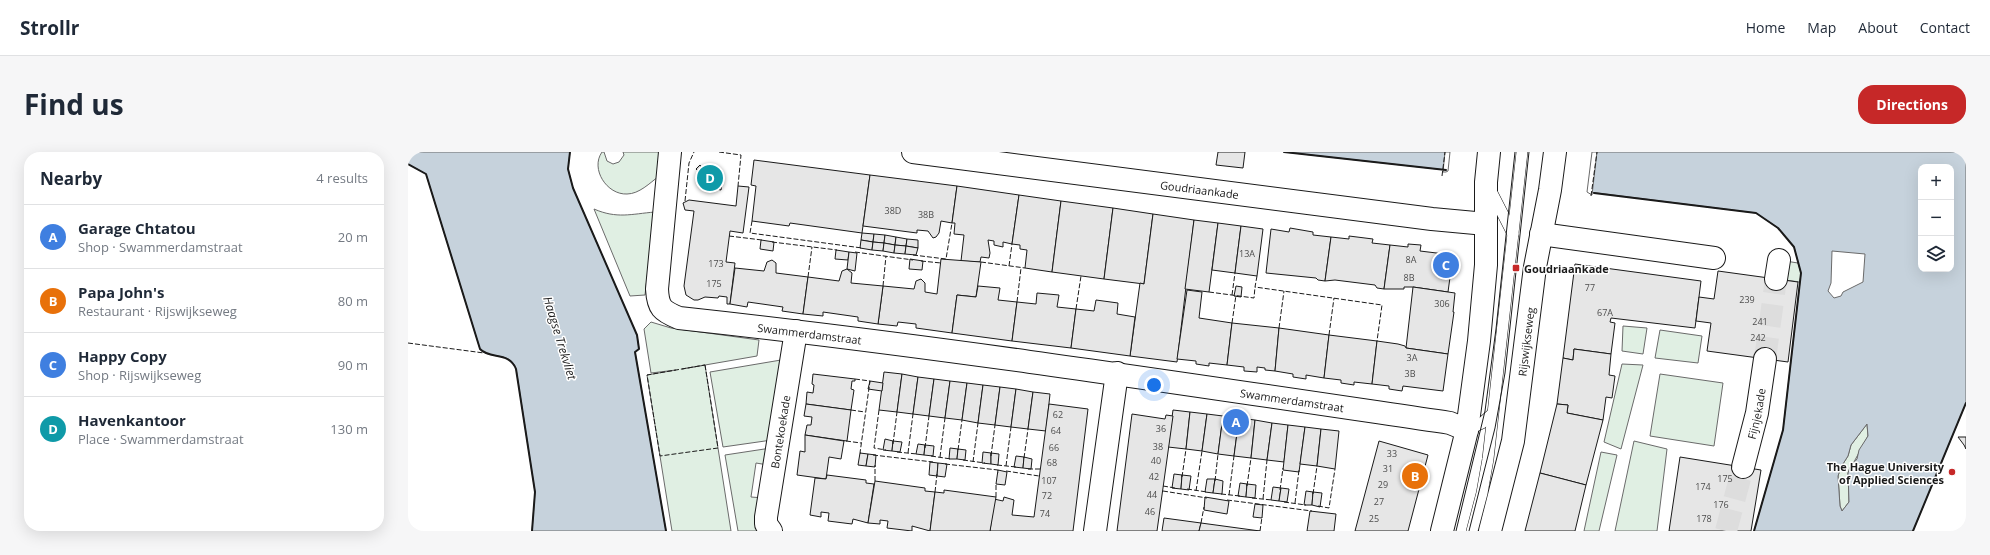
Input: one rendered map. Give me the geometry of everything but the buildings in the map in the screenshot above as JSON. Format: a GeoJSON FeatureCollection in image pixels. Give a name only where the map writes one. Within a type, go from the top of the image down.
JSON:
{"type":"FeatureCollection","features":[{"type":"Feature","properties":{"kind":"street","name":"Swammerdamstraat"},"geometry":{"type":"LineString","coordinates":[[670,152],[657,289],[658,302],[665,312],[679,318],[796,331],[1117,373],[1450,423],[1467,430]]}},
{"type":"Feature","properties":{"kind":"street","name":"Goudriaankade"},"geometry":{"type":"LineString","coordinates":[[913,152],[1432,220],[1486,224]]}},
{"type":"Feature","properties":{"kind":"street"},"geometry":{"type":"LineString","coordinates":[[1442,531],[1467,430],[1484,296],[1487,250],[1486,182],[1489,152]]}},
{"type":"Feature","properties":{"kind":"street","name":"Rijswijkseweg"},"geometry":{"type":"LineString","coordinates":[[1490,531],[1513,441],[1541,234],[1550,190],[1555,152]]}},
{"type":"Feature","properties":{"kind":"street"},"geometry":{"type":"LineString","coordinates":[[1541,234],[1714,258]]}},
{"type":"Feature","properties":{"kind":"street","name":"Bontekoekade"},"geometry":{"type":"LineString","coordinates":[[770,531],[766,524],[766,517],[796,331]]}},
{"type":"Feature","properties":{"kind":"street","name":"Fijnjekade"},"geometry":{"type":"LineString","coordinates":[[1743,466],[1757,413],[1765,359]]}},
{"type":"Feature","properties":{"kind":"street"},"geometry":{"type":"LineString","coordinates":[[1095,531],[1117,373]]}},
{"type":"Feature","properties":{"kind":"lane"},"geometry":{"type":"LineString","coordinates":[[1472,531],[1482,493],[1488,459],[1522,152]]}},
{"type":"Feature","properties":{"kind":"lane"},"geometry":{"type":"LineString","coordinates":[[1486,182],[1513,235]]}},
{"type":"Feature","properties":{"kind":"lane"},"geometry":{"type":"LineString","coordinates":[[1467,430],[1482,423],[1492,414]]}},
{"type":"Feature","properties":{"kind":"green space"},"geometry":{"type":"Polygon","coordinates":[[[602,152],[604,152],[607,161],[613,164],[619,162],[624,155],[623,152],[662,152],[659,176],[644,188],[636,192],[631,194],[620,193],[607,186],[602,180],[598,166],[602,152]]]}},
{"type":"Feature","properties":{"kind":"green space"},"geometry":{"type":"Polygon","coordinates":[[[594,209],[617,215],[655,212],[645,295],[630,296],[594,209]]]}},
{"type":"Feature","properties":{"kind":"green space"},"geometry":{"type":"Polygon","coordinates":[[[1779,260],[1798,263],[1801,273],[1800,282],[1777,279],[1779,260]]]}},
{"type":"Feature","properties":{"kind":"green space"},"geometry":{"type":"Polygon","coordinates":[[[651,322],[671,328],[759,340],[757,356],[705,365],[731,531],[672,531],[647,375],[676,370],[651,373],[644,329],[651,322]]]}},
{"type":"Feature","properties":{"kind":"green space"},"geometry":{"type":"Polygon","coordinates":[[[1623,326],[1647,328],[1643,354],[1622,351],[1623,326]]]}},
{"type":"Feature","properties":{"kind":"green space"},"geometry":{"type":"Polygon","coordinates":[[[1660,330],[1702,336],[1698,363],[1655,358],[1660,330]]]}},
{"type":"Feature","properties":{"kind":"green space"},"geometry":{"type":"Polygon","coordinates":[[[781,360],[772,440],[723,447],[710,372],[781,360]]]}},
{"type":"Feature","properties":{"kind":"green space"},"geometry":{"type":"Polygon","coordinates":[[[1622,364],[1643,365],[1621,449],[1604,442],[1622,364]]]}},
{"type":"Feature","properties":{"kind":"green space"},"geometry":{"type":"Polygon","coordinates":[[[1660,374],[1723,383],[1714,446],[1650,436],[1660,374]]]}},
{"type":"Feature","properties":{"kind":"green space"},"geometry":{"type":"Polygon","coordinates":[[[1867,424],[1868,436],[1848,473],[1849,502],[1842,511],[1840,506],[1838,476],[1841,467],[1848,456],[1851,445],[1867,424]]]}},
{"type":"Feature","properties":{"kind":"green space"},"geometry":{"type":"Polygon","coordinates":[[[1634,441],[1667,449],[1657,531],[1615,531],[1634,441]]]}},
{"type":"Feature","properties":{"kind":"green space"},"geometry":{"type":"Polygon","coordinates":[[[771,448],[768,465],[756,463],[751,497],[764,498],[760,531],[738,531],[725,455],[771,448]]]}},
{"type":"Feature","properties":{"kind":"green space"},"geometry":{"type":"Polygon","coordinates":[[[1601,452],[1617,455],[1599,531],[1584,531],[1601,452]]]}},
{"type":"Feature","properties":{"kind":"water","name":"Haagse Trekvliet"},"geometry":{"type":"Polygon","coordinates":[[[408,152],[570,152],[568,169],[573,188],[637,335],[639,349],[635,352],[666,531],[532,531],[535,492],[516,368],[509,359],[489,354],[480,349],[426,174],[408,164],[408,152]]]}},
{"type":"Feature","properties":{"kind":"water"},"geometry":{"type":"Polygon","coordinates":[[[1284,152],[1448,152],[1446,170],[1284,152]]]}},
{"type":"Feature","properties":{"kind":"water"},"geometry":{"type":"Polygon","coordinates":[[[1594,152],[1966,152],[1966,403],[1913,531],[1754,531],[1783,430],[1801,273],[1794,247],[1778,228],[1756,213],[1589,192],[1594,152]],[[1832,251],[1831,283],[1828,291],[1834,298],[1841,296],[1843,292],[1863,282],[1865,254],[1832,251]],[[1867,424],[1851,445],[1848,456],[1841,467],[1838,476],[1840,506],[1842,511],[1849,502],[1848,473],[1850,467],[1857,459],[1859,450],[1868,436],[1867,424]]]}},
{"type":"Feature","properties":{"kind":"pier"},"geometry":{"type":"Polygon","coordinates":[[[1445,152],[1450,152],[1448,171],[1443,172],[1445,152]]]}},
{"type":"Feature","properties":{"kind":"pier"},"geometry":{"type":"Polygon","coordinates":[[[1592,152],[1597,152],[1592,195],[1587,192],[1592,152]]]}},
{"type":"Feature","properties":{"kind":"tunnel"},"geometry":{"type":"LineString","coordinates":[[1765,359],[1776,279]]}},
{"type":"Feature","properties":{"kind":"tunnel"},"geometry":{"type":"LineString","coordinates":[[1726,531],[1743,467]]}},
{"type":"Feature","properties":{"kind":"tram line"},"geometry":{"type":"LineString","coordinates":[[1456,531],[1485,411],[1496,329],[1515,152]]}},
{"type":"Feature","properties":{"kind":"tram line"},"geometry":{"type":"LineString","coordinates":[[1469,531],[1495,428],[1505,373],[1529,152]]}},
{"type":"Feature","properties":{"kind":"fence"},"geometry":{"type":"LineString","coordinates":[[685,201],[689,163],[694,152]]}},
{"type":"Feature","properties":{"kind":"fence"},"geometry":{"type":"LineString","coordinates":[[719,152],[741,155],[738,186]]}},
{"type":"Feature","properties":{"kind":"fence"},"geometry":{"type":"LineString","coordinates":[[1442,176],[1445,152]]}},
{"type":"Feature","properties":{"kind":"fence"},"geometry":{"type":"LineString","coordinates":[[1591,196],[1597,152]]}},
{"type":"Feature","properties":{"kind":"fence"},"geometry":{"type":"LineString","coordinates":[[752,221],[750,233],[862,248]]}},
{"type":"Feature","properties":{"kind":"fence"},"geometry":{"type":"LineString","coordinates":[[913,255],[946,259],[952,223]]}},
{"type":"Feature","properties":{"kind":"fence"},"geometry":{"type":"LineString","coordinates":[[729,236],[762,240]]}},
{"type":"Feature","properties":{"kind":"fence"},"geometry":{"type":"LineString","coordinates":[[772,242],[837,250]]}},
{"type":"Feature","properties":{"kind":"fence"},"geometry":{"type":"LineString","coordinates":[[1009,266],[1012,244]]}},
{"type":"Feature","properties":{"kind":"fence"},"geometry":{"type":"LineString","coordinates":[[808,277],[812,247]]}},
{"type":"Feature","properties":{"kind":"fence"},"geometry":{"type":"LineString","coordinates":[[855,252],[913,260]]}},
{"type":"Feature","properties":{"kind":"fence"},"geometry":{"type":"LineString","coordinates":[[883,286],[886,256]]}},
{"type":"Feature","properties":{"kind":"fence"},"geometry":{"type":"LineString","coordinates":[[921,261],[941,263]]}},
{"type":"Feature","properties":{"kind":"fence"},"geometry":{"type":"LineString","coordinates":[[981,262],[1025,268]]}},
{"type":"Feature","properties":{"kind":"fence"},"geometry":{"type":"LineString","coordinates":[[1017,302],[1021,268]]}},
{"type":"Feature","properties":{"kind":"fence"},"geometry":{"type":"LineString","coordinates":[[1232,295],[1235,273]]}},
{"type":"Feature","properties":{"kind":"fence"},"geometry":{"type":"LineString","coordinates":[[1076,309],[1081,276]]}},
{"type":"Feature","properties":{"kind":"fence"},"geometry":{"type":"LineString","coordinates":[[1257,276],[1255,287],[1382,305],[1377,341]]}},
{"type":"Feature","properties":{"kind":"fence"},"geometry":{"type":"LineString","coordinates":[[1209,292],[1254,298],[1255,287]]}},
{"type":"Feature","properties":{"kind":"fence"},"geometry":{"type":"LineString","coordinates":[[1279,328],[1284,291]]}},
{"type":"Feature","properties":{"kind":"fence"},"geometry":{"type":"LineString","coordinates":[[1232,323],[1236,295]]}},
{"type":"Feature","properties":{"kind":"fence"},"geometry":{"type":"LineString","coordinates":[[1329,335],[1334,298]]}},
{"type":"Feature","properties":{"kind":"fence"},"geometry":{"type":"LineString","coordinates":[[408,343],[484,353]]}},
{"type":"Feature","properties":{"kind":"fence"},"geometry":{"type":"LineString","coordinates":[[705,365],[718,448],[660,456],[647,375],[705,365]]}},
{"type":"Feature","properties":{"kind":"fence"},"geometry":{"type":"LineString","coordinates":[[855,379],[870,381],[861,453]]}},
{"type":"Feature","properties":{"kind":"fence"},"geometry":{"type":"LineString","coordinates":[[851,410],[865,412]]}},
{"type":"Feature","properties":{"kind":"fence"},"geometry":{"type":"LineString","coordinates":[[879,410],[874,448],[886,450]]}},
{"type":"Feature","properties":{"kind":"fence"},"geometry":{"type":"LineString","coordinates":[[893,444],[897,412]]}},
{"type":"Feature","properties":{"kind":"fence"},"geometry":{"type":"LineString","coordinates":[[908,453],[913,414]]}},
{"type":"Feature","properties":{"kind":"fence"},"geometry":{"type":"LineString","coordinates":[[925,448],[929,416]]}},
{"type":"Feature","properties":{"kind":"fence"},"geometry":{"type":"LineString","coordinates":[[940,457],[945,418]]}},
{"type":"Feature","properties":{"kind":"fence"},"geometry":{"type":"LineString","coordinates":[[958,450],[962,420]]}},
{"type":"Feature","properties":{"kind":"fence"},"geometry":{"type":"LineString","coordinates":[[973,462],[978,423]]}},
{"type":"Feature","properties":{"kind":"fence"},"geometry":{"type":"LineString","coordinates":[[991,456],[995,425]]}},
{"type":"Feature","properties":{"kind":"fence"},"geometry":{"type":"LineString","coordinates":[[1006,466],[1011,427]]}},
{"type":"Feature","properties":{"kind":"fence"},"geometry":{"type":"LineString","coordinates":[[1024,458],[1028,429]]}},
{"type":"Feature","properties":{"kind":"fence"},"geometry":{"type":"LineString","coordinates":[[846,441],[861,443]]}},
{"type":"Feature","properties":{"kind":"fence"},"geometry":{"type":"LineString","coordinates":[[1182,477],[1186,449]]}},
{"type":"Feature","properties":{"kind":"fence"},"geometry":{"type":"LineString","coordinates":[[1196,491],[1202,451]]}},
{"type":"Feature","properties":{"kind":"fence"},"geometry":{"type":"LineString","coordinates":[[897,452],[917,454]]}},
{"type":"Feature","properties":{"kind":"fence"},"geometry":{"type":"LineString","coordinates":[[1215,481],[1218,454]]}},
{"type":"Feature","properties":{"kind":"fence"},"geometry":{"type":"LineString","coordinates":[[873,455],[933,462]]}},
{"type":"Feature","properties":{"kind":"fence"},"geometry":{"type":"LineString","coordinates":[[931,456],[951,459]]}},
{"type":"Feature","properties":{"kind":"fence"},"geometry":{"type":"LineString","coordinates":[[1229,495],[1234,456]]}},
{"type":"Feature","properties":{"kind":"fence"},"geometry":{"type":"LineString","coordinates":[[1247,486],[1251,458]]}},
{"type":"Feature","properties":{"kind":"fence"},"geometry":{"type":"LineString","coordinates":[[963,460],[985,463]]}},
{"type":"Feature","properties":{"kind":"fence"},"geometry":{"type":"LineString","coordinates":[[1263,499],[1267,460]]}},
{"type":"Feature","properties":{"kind":"fence"},"geometry":{"type":"LineString","coordinates":[[945,464],[998,470],[998,473]]}},
{"type":"Feature","properties":{"kind":"fence"},"geometry":{"type":"LineString","coordinates":[[875,465],[875,481]]}},
{"type":"Feature","properties":{"kind":"fence"},"geometry":{"type":"LineString","coordinates":[[997,465],[1016,467]]}},
{"type":"Feature","properties":{"kind":"fence"},"geometry":{"type":"LineString","coordinates":[[1313,494],[1317,466]]}},
{"type":"Feature","properties":{"kind":"fence"},"geometry":{"type":"LineString","coordinates":[[1280,490],[1283,468]]}},
{"type":"Feature","properties":{"kind":"fence"},"geometry":{"type":"LineString","coordinates":[[1028,469],[1040,469]]}},
{"type":"Feature","properties":{"kind":"fence"},"geometry":{"type":"LineString","coordinates":[[1318,506],[1329,508],[1335,469]]}},
{"type":"Feature","properties":{"kind":"fence"},"geometry":{"type":"LineString","coordinates":[[1295,503],[1299,470]]}},
{"type":"Feature","properties":{"kind":"fence"},"geometry":{"type":"LineString","coordinates":[[1006,471],[1039,476]]}},
{"type":"Feature","properties":{"kind":"fence"},"geometry":{"type":"LineString","coordinates":[[935,492],[937,474]]}},
{"type":"Feature","properties":{"kind":"fence"},"geometry":{"type":"LineString","coordinates":[[996,483],[996,497]]}},
{"type":"Feature","properties":{"kind":"fence"},"geometry":{"type":"LineString","coordinates":[[1163,486],[1175,488]]}},
{"type":"Feature","properties":{"kind":"fence"},"geometry":{"type":"LineString","coordinates":[[1187,489],[1207,492]]}},
{"type":"Feature","properties":{"kind":"fence"},"geometry":{"type":"LineString","coordinates":[[1163,491],[1207,498]]}},
{"type":"Feature","properties":{"kind":"fence"},"geometry":{"type":"LineString","coordinates":[[1221,494],[1240,496]]}},
{"type":"Feature","properties":{"kind":"fence"},"geometry":{"type":"LineString","coordinates":[[1252,498],[1272,500]]}},
{"type":"Feature","properties":{"kind":"fence"},"geometry":{"type":"LineString","coordinates":[[1227,500],[1312,511]]}},
{"type":"Feature","properties":{"kind":"fence"},"geometry":{"type":"LineString","coordinates":[[1284,502],[1306,505]]}},
{"type":"Feature","properties":{"kind":"fence"},"geometry":{"type":"LineString","coordinates":[[1201,523],[1204,507]]}},
{"type":"Feature","properties":{"kind":"fence"},"geometry":{"type":"LineString","coordinates":[[1260,531],[1262,517]]}},
{"type":"Feature","properties":{"kind":"wall"},"geometry":{"type":"LineString","coordinates":[[570,152],[568,169],[573,188],[637,335],[639,349],[635,352],[666,531]]}},
{"type":"Feature","properties":{"kind":"wall"},"geometry":{"type":"LineString","coordinates":[[1284,152],[1446,170]]}},
{"type":"Feature","properties":{"kind":"wall"},"geometry":{"type":"LineString","coordinates":[[408,164],[426,174],[480,349],[489,354],[509,360],[513,363],[516,369],[535,492],[532,531]]}},
{"type":"Feature","properties":{"kind":"wall"},"geometry":{"type":"LineString","coordinates":[[1594,193],[1756,213],[1778,228],[1794,247],[1801,273],[1783,430],[1754,531]]}},
{"type":"Feature","properties":{"kind":"wall"},"geometry":{"type":"LineString","coordinates":[[1913,531],[1966,403]]}},
{"type":"Feature","properties":{"kind":"place","name":"Havenkantoor"},"geometry":{"type":"Point","coordinates":[710,178]}},
{"type":"Feature","properties":{"kind":"place","name":"Happy Copy"},"geometry":{"type":"Point","coordinates":[1446,265]}},
{"type":"Feature","properties":{"kind":"place","name":"Goudriaankade"},"geometry":{"type":"Point","coordinates":[1516,268]}},
{"type":"Feature","properties":{"kind":"place","name":"Garage Chtatou"},"geometry":{"type":"Point","coordinates":[1236,422]}},
{"type":"Feature","properties":{"kind":"place","name":"The Hague University of Applied Sciences"},"geometry":{"type":"Point","coordinates":[1952,472]}},
{"type":"Feature","properties":{"kind":"place","name":"Papa John's"},"geometry":{"type":"Point","coordinates":[1415,476]}}]}
